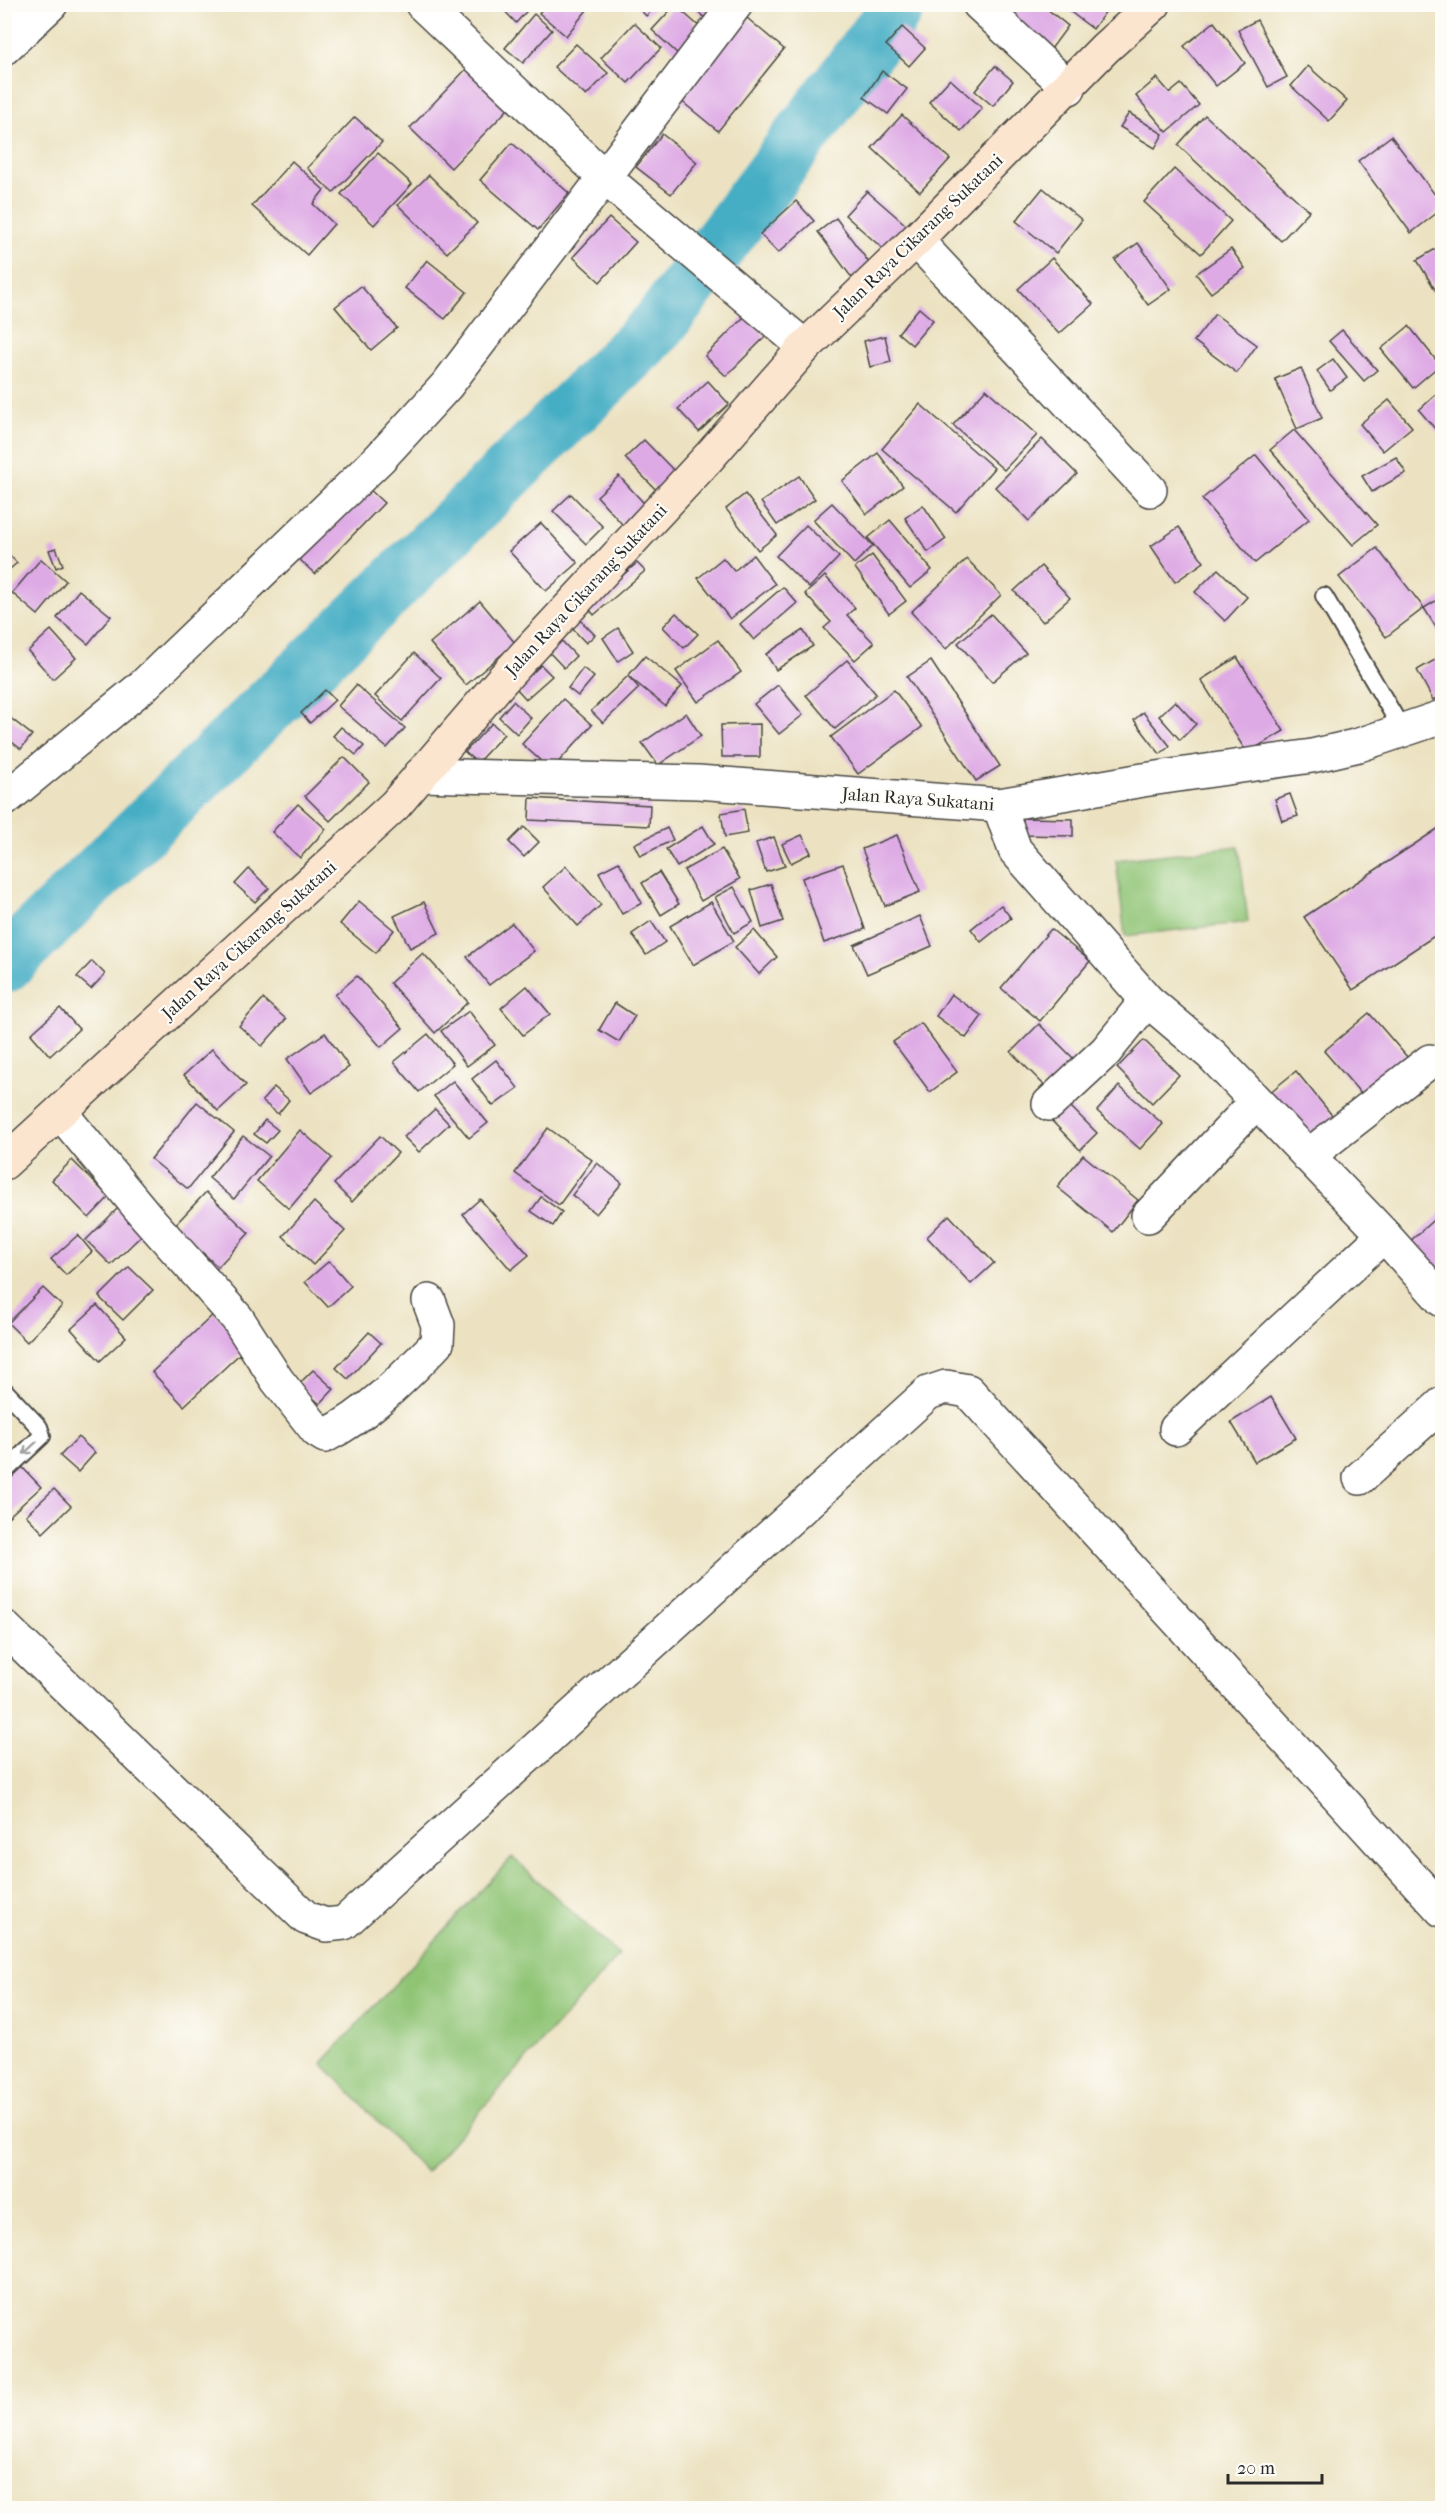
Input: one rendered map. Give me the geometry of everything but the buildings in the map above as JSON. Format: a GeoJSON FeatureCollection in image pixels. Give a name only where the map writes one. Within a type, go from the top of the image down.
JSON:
{"type":"FeatureCollection","features":[{"type":"Feature","properties":{"kind":"main road","name":"Jalan Raya Cikarang Sukatani"},"geometry":{"type":"LineString","coordinates":[[4,1163],[380,819],[502,680],[710,457],[805,347],[1069,88],[1105,48],[1154,4]]}},
{"type":"Feature","properties":{"kind":"street"},"geometry":{"type":"LineString","coordinates":[[11,29],[51,4]]}},
{"type":"Feature","properties":{"kind":"street"},"geometry":{"type":"LineString","coordinates":[[422,4],[604,177],[805,347]]}},
{"type":"Feature","properties":{"kind":"street"},"geometry":{"type":"LineString","coordinates":[[4,801],[143,686],[380,458],[447,385],[736,4]]}},
{"type":"Feature","properties":{"kind":"street"},"geometry":{"type":"LineString","coordinates":[[979,4],[1069,88]]}},
{"type":"Feature","properties":{"kind":"street"},"geometry":{"type":"LineString","coordinates":[[916,240],[1150,490]]}},
{"type":"Feature","properties":{"kind":"street","name":"Jalan Raya Sukatani"},"geometry":{"type":"LineString","coordinates":[[420,775],[698,782],[999,806],[1143,780],[1312,756],[1403,731],[1443,717]]}},
{"type":"Feature","properties":{"kind":"street"},"geometry":{"type":"LineString","coordinates":[[999,806],[1015,850],[1147,1000],[1212,1054],[1443,1300]]}},
{"type":"Feature","properties":{"kind":"street"},"geometry":{"type":"LineString","coordinates":[[1049,1104],[1106,1052],[1147,1000]]}},
{"type":"Feature","properties":{"kind":"street"},"geometry":{"type":"LineString","coordinates":[[1308,1156],[1430,1061]]}},
{"type":"Feature","properties":{"kind":"street"},"geometry":{"type":"LineString","coordinates":[[1148,1216],[1256,1102]]}},
{"type":"Feature","properties":{"kind":"street"},"geometry":{"type":"LineString","coordinates":[[60,1112],[146,1216],[237,1317],[277,1380],[317,1431],[325,1436],[339,1429],[384,1393],[437,1344],[438,1325],[429,1301]]}},
{"type":"Feature","properties":{"kind":"street"},"geometry":{"type":"LineString","coordinates":[[1176,1429],[1384,1235]]}},
{"type":"Feature","properties":{"kind":"street"},"geometry":{"type":"LineString","coordinates":[[4,1627],[306,1918],[326,1925],[344,1923],[928,1393],[946,1387],[968,1391],[1443,1910]]}},
{"type":"Feature","properties":{"kind":"street"},"geometry":{"type":"LineString","coordinates":[[1360,1478],[1443,1404]]}},
{"type":"Feature","properties":{"kind":"lane"},"geometry":{"type":"LineString","coordinates":[[1324,596],[1403,731]]}},
{"type":"Feature","properties":{"kind":"lane"},"geometry":{"type":"LineString","coordinates":[[4,1390],[39,1427],[42,1436],[4,1472]]}},
{"type":"Feature","properties":{"kind":"green space"},"geometry":{"type":"Polygon","coordinates":[[[1239,846],[1248,922],[1125,936],[1116,860],[1239,846]]]}},
{"type":"Feature","properties":{"kind":"green space"},"geometry":{"type":"Polygon","coordinates":[[[512,1857],[619,1955],[426,2172],[322,2063],[512,1857]]]}},
{"type":"Feature","properties":{"kind":"waterway"},"geometry":{"type":"LineString","coordinates":[[4,965],[657,327],[886,24],[897,4]]}}]}
